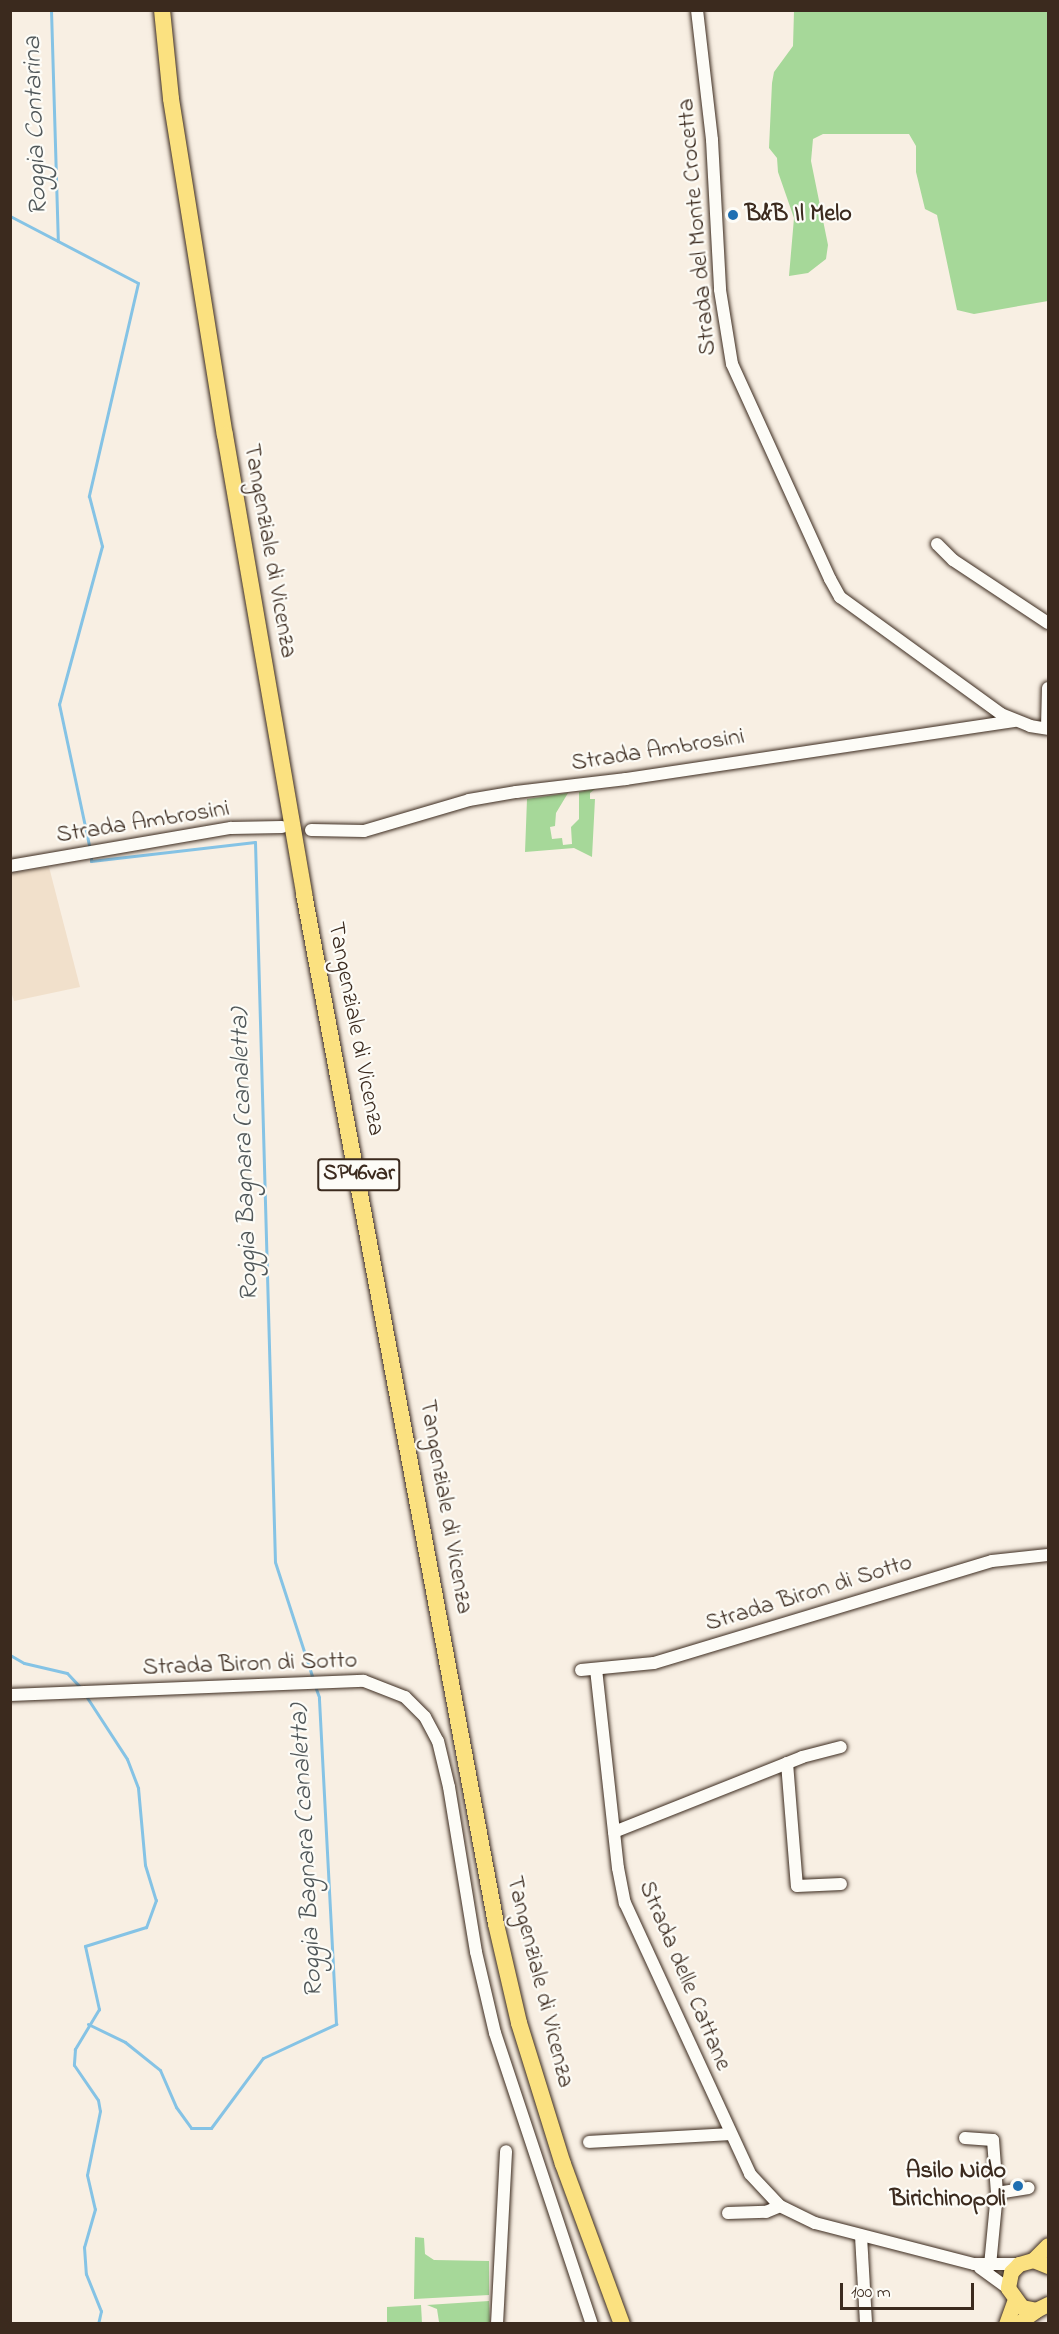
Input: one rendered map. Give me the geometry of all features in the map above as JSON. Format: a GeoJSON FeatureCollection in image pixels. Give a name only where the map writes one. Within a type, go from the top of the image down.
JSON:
{"type":"FeatureCollection","features":[{"type":"Feature","properties":{"kind":"highway","name":"Tangenziale di Vicenza"},"geometry":{"type":"LineString","coordinates":[[162,10],[171,99],[225,435],[304,894],[496,1924],[519,2023],[562,2164],[622,2324]]}},
{"type":"Feature","properties":{"kind":"main road"},"geometry":{"type":"LineString","coordinates":[[1006,2324],[1011,2295],[1011,2272],[1048,2245]]}},
{"type":"Feature","properties":{"kind":"main road"},"geometry":{"type":"LineString","coordinates":[[1026,2262],[1048,2266]]}},
{"type":"Feature","properties":{"kind":"main road"},"geometry":{"type":"LineString","coordinates":[[1011,2295],[1042,2307]]}},
{"type":"Feature","properties":{"kind":"main road"},"geometry":{"type":"LineString","coordinates":[[1017,2324],[1042,2307]]}},
{"type":"Feature","properties":{"kind":"street","name":"Strada del Monte Crocetta"},"geometry":{"type":"LineString","coordinates":[[697,10],[712,140],[720,290],[732,364],[840,597],[1015,721]]}},
{"type":"Feature","properties":{"kind":"street"},"geometry":{"type":"LineString","coordinates":[[937,544],[953,560],[1048,623]]}},
{"type":"Feature","properties":{"kind":"street"},"geometry":{"type":"LineString","coordinates":[[1015,721],[1048,728],[1048,688]]}},
{"type":"Feature","properties":{"kind":"street","name":"Strada Ambrosini"},"geometry":{"type":"LineString","coordinates":[[311,830],[364,831],[469,800],[516,792],[626,779],[1015,721]]}},
{"type":"Feature","properties":{"kind":"street","name":"Strada Ambrosini"},"geometry":{"type":"LineString","coordinates":[[10,866],[231,828],[282,828]]}},
{"type":"Feature","properties":{"kind":"street","name":"Strada Biron di Sotto"},"geometry":{"type":"LineString","coordinates":[[581,1670],[654,1663],[993,1561],[1048,1555]]}},
{"type":"Feature","properties":{"kind":"street","name":"Strada delle Cattane"},"geometry":{"type":"LineString","coordinates":[[596,1669],[614,1832],[625,1903],[750,2174],[780,2206],[814,2223],[974,2265],[990,2266],[1026,2262]]}},
{"type":"Feature","properties":{"kind":"street","name":"Strada Biron di Sotto"},"geometry":{"type":"LineString","coordinates":[[10,1695],[364,1681],[405,1697],[425,1717],[438,1741],[449,1786],[476,1952],[495,2033],[592,2324]]}},
{"type":"Feature","properties":{"kind":"street"},"geometry":{"type":"LineString","coordinates":[[614,1832],[787,1763],[841,1747]]}},
{"type":"Feature","properties":{"kind":"street"},"geometry":{"type":"LineString","coordinates":[[787,1763],[797,1886],[841,1884]]}},
{"type":"Feature","properties":{"kind":"street"},"geometry":{"type":"LineString","coordinates":[[589,2142],[730,2134]]}},
{"type":"Feature","properties":{"kind":"street"},"geometry":{"type":"LineString","coordinates":[[965,2138],[993,2140],[998,2193],[990,2266]]}},
{"type":"Feature","properties":{"kind":"street"},"geometry":{"type":"LineString","coordinates":[[497,2324],[506,2151]]}},
{"type":"Feature","properties":{"kind":"street"},"geometry":{"type":"LineString","coordinates":[[998,2193],[1029,2188]]}},
{"type":"Feature","properties":{"kind":"street"},"geometry":{"type":"LineString","coordinates":[[728,2213],[766,2211],[780,2206]]}},
{"type":"Feature","properties":{"kind":"street"},"geometry":{"type":"LineString","coordinates":[[861,2236],[866,2324]]}},
{"type":"Feature","properties":{"kind":"street","name":"Strada delle Cattane"},"geometry":{"type":"LineString","coordinates":[[974,2265],[1011,2295]]}},
{"type":"Feature","properties":{"kind":"shaded area"},"geometry":{"type":"Polygon","coordinates":[[[49,867],[80,987],[14,1001],[10,988],[11,873],[49,867]]]}},
{"type":"Feature","properties":{"kind":"green space"},"geometry":{"type":"Polygon","coordinates":[[[794,11],[1048,11],[1048,301],[974,314],[957,310],[937,215],[925,209],[916,172],[916,146],[909,134],[823,134],[813,139],[811,161],[828,245],[826,259],[808,273],[789,276],[794,218],[778,172],[777,158],[769,148],[774,72],[793,46],[794,11]]]}},
{"type":"Feature","properties":{"kind":"green space"},"geometry":{"type":"Polygon","coordinates":[[[595,789],[590,793],[590,799],[595,799],[592,857],[574,848],[525,852],[527,799],[568,793],[556,813],[555,826],[550,827],[552,839],[562,838],[563,845],[572,844],[571,827],[579,819],[579,792],[595,789]]]}},
{"type":"Feature","properties":{"kind":"green space"},"geometry":{"type":"Polygon","coordinates":[[[415,2237],[424,2238],[425,2254],[434,2260],[489,2261],[489,2295],[414,2299],[415,2237]]]}},
{"type":"Feature","properties":{"kind":"green space"},"geometry":{"type":"Polygon","coordinates":[[[489,2301],[490,2323],[439,2322],[437,2309],[427,2305],[489,2301]]]}},
{"type":"Feature","properties":{"kind":"green space"},"geometry":{"type":"Polygon","coordinates":[[[421,2305],[422,2323],[387,2323],[387,2307],[421,2305]]]}},
{"type":"Feature","properties":{"kind":"waterway","name":"Roggia Contarina"},"geometry":{"type":"LineString","coordinates":[[51,10],[58,241]]}},
{"type":"Feature","properties":{"kind":"waterway","name":"Roggia Bagnara (canaletta)"},"geometry":{"type":"LineString","coordinates":[[10,216],[138,283],[89,496],[102,546],[59,704],[90,850]]}},
{"type":"Feature","properties":{"kind":"waterway","name":"Roggia Bagnara (canaletta)"},"geometry":{"type":"LineString","coordinates":[[91,856],[91,861],[255,842],[275,1562],[313,1679]]}},
{"type":"Feature","properties":{"kind":"waterway"},"geometry":{"type":"LineString","coordinates":[[10,1655],[24,1663],[67,1673],[81,1688]]}},
{"type":"Feature","properties":{"kind":"waterway","name":"Roggia Bagnara (canaletta)"},"geometry":{"type":"LineString","coordinates":[[88,2024],[125,2042],[160,2070],[176,2107],[191,2128],[211,2128],[263,2058],[336,2024],[319,1697],[315,1686]]}},
{"type":"Feature","properties":{"kind":"waterway"},"geometry":{"type":"LineString","coordinates":[[86,1696],[127,1759],[138,1788],[145,1865],[156,1900],[146,1927],[85,1946],[99,2009],[75,2049],[74,2065],[98,2100],[100,2111],[87,2175],[95,2209],[84,2247],[86,2274],[101,2311],[98,2324]]}},
{"type":"Feature","properties":{"kind":"place","name":"B&B Il Melo"},"geometry":{"type":"Point","coordinates":[733,215]}},
{"type":"Feature","properties":{"kind":"place","name":"Asilo Nido Birichinopoli"},"geometry":{"type":"Point","coordinates":[1018,2186]}}]}
